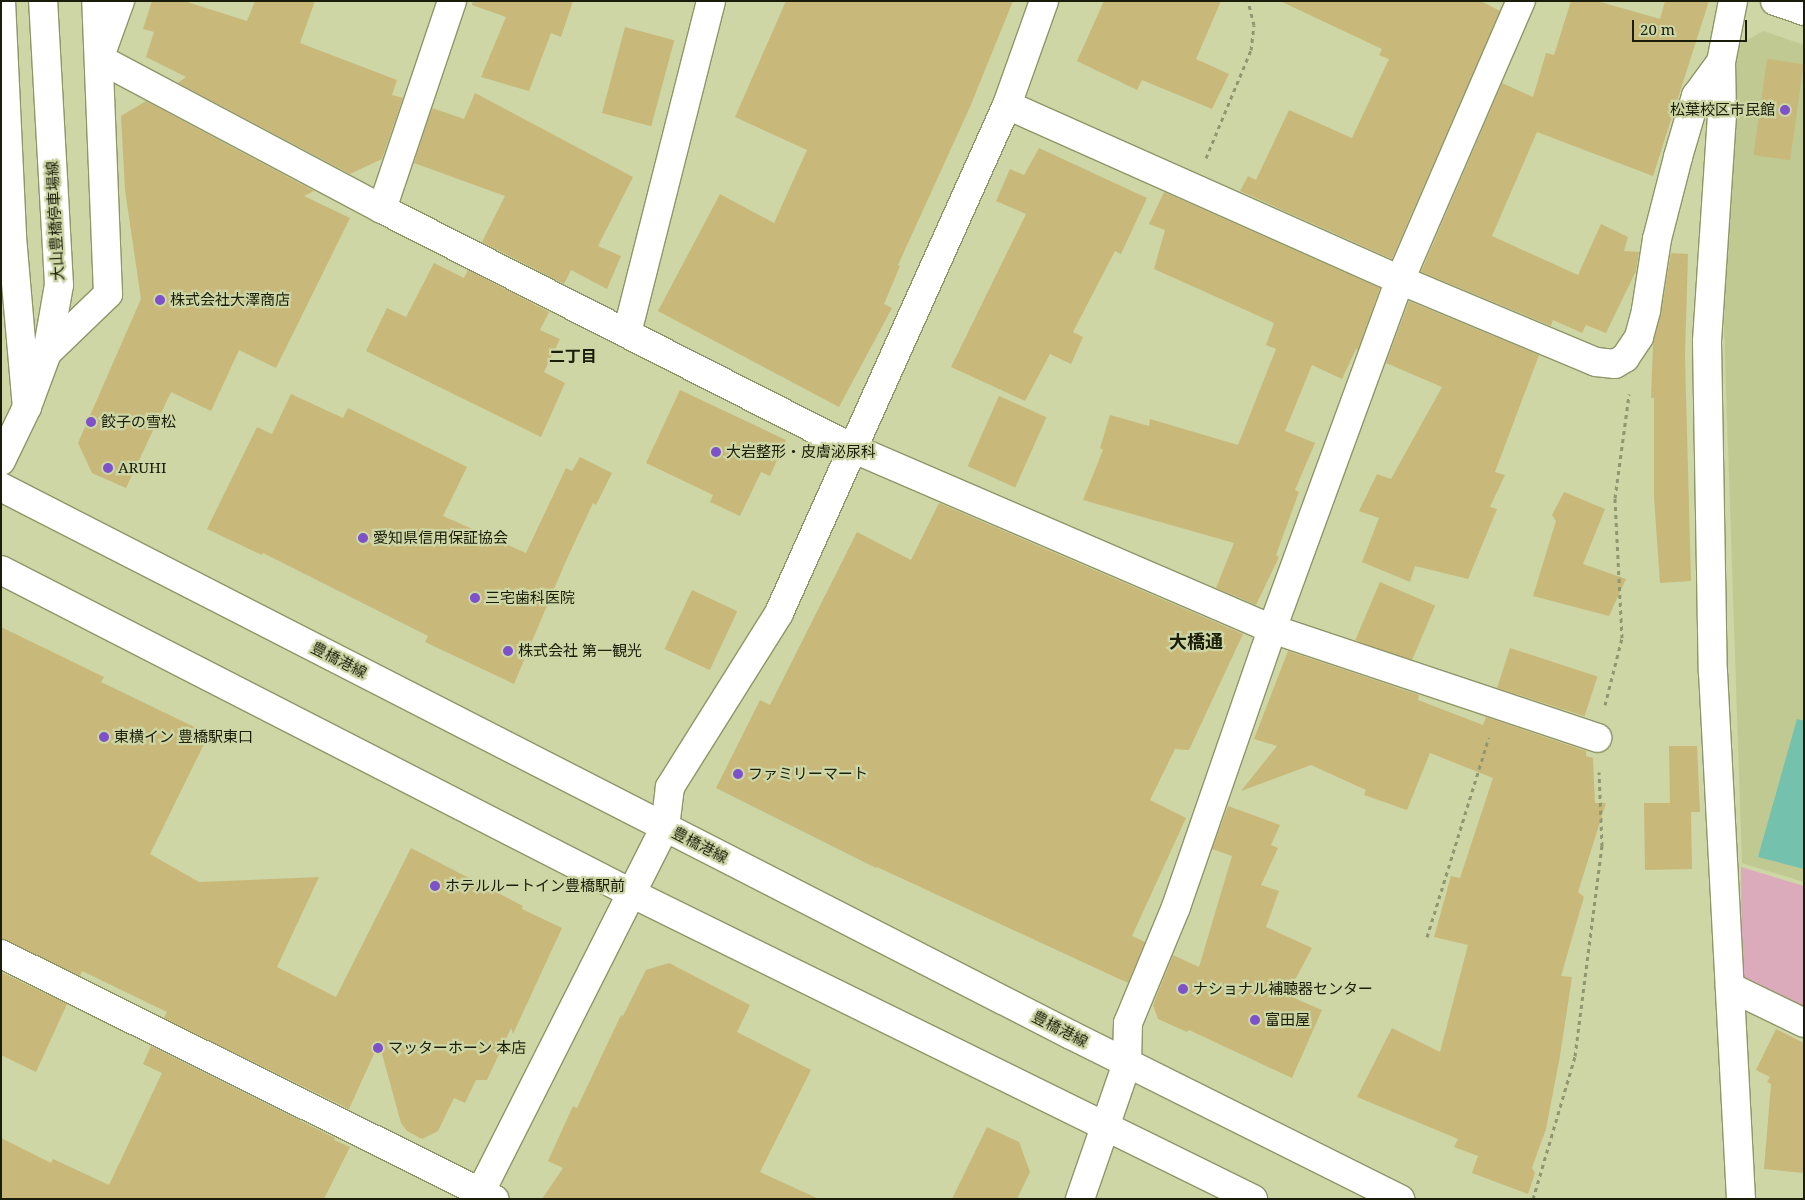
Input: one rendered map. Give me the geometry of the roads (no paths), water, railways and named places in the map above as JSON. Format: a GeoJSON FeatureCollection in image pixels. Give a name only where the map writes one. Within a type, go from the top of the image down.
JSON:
{"type":"FeatureCollection","features":[{"type":"Feature","properties":{"kind":"street"},"geometry":{"type":"LineString","coordinates":[[2,1],[12,237],[27,407]]}},
{"type":"Feature","properties":{"kind":"street","name":"大山豊橋停車場線"},"geometry":{"type":"LineString","coordinates":[[1,461],[27,407],[47,353],[59,285],[44,1]]}},
{"type":"Feature","properties":{"kind":"street"},"geometry":{"type":"LineString","coordinates":[[47,353],[108,294],[100,59],[96,1]]}},
{"type":"Feature","properties":{"kind":"street"},"geometry":{"type":"LineString","coordinates":[[100,59],[120,1]]}},
{"type":"Feature","properties":{"kind":"street"},"geometry":{"type":"LineString","coordinates":[[382,209],[452,1]]}},
{"type":"Feature","properties":{"kind":"street"},"geometry":{"type":"LineString","coordinates":[[627,333],[712,1]]}},
{"type":"Feature","properties":{"kind":"street"},"geometry":{"type":"LineString","coordinates":[[1,954],[484,1196],[665,827],[670,787],[779,614],[1007,105],[1044,1]]}},
{"type":"Feature","properties":{"kind":"street"},"geometry":{"type":"LineString","coordinates":[[1080,1199],[1127,1063],[1128,1023],[1176,907],[1272,629],[1400,280],[1521,1]]}},
{"type":"Feature","properties":{"kind":"street"},"geometry":{"type":"LineString","coordinates":[[1733,1],[1721,62],[1722,116],[1707,342],[1713,672],[1741,1199]]}},
{"type":"Feature","properties":{"kind":"street"},"geometry":{"type":"LineString","coordinates":[[1774,1],[1804,11]]}},
{"type":"Feature","properties":{"kind":"street"},"geometry":{"type":"LineString","coordinates":[[100,59],[382,209],[854,449],[1272,629],[1597,738]]}},
{"type":"Feature","properties":{"kind":"street"},"geometry":{"type":"LineString","coordinates":[[1007,105],[1400,280],[1596,362],[1615,364],[1625,358],[1639,337],[1646,310],[1657,239],[1696,96],[1721,62]]}},
{"type":"Feature","properties":{"kind":"street","name":"豊橋港線"},"geometry":{"type":"LineString","coordinates":[[1,487],[1127,1063],[1400,1199]]}},
{"type":"Feature","properties":{"kind":"street"},"geometry":{"type":"LineString","coordinates":[[1,570],[632,894],[1106,1125],[1253,1199]]}},
{"type":"Feature","properties":{"kind":"street"},"geometry":{"type":"LineString","coordinates":[[1730,987],[1804,1023]]}},
{"type":"Feature","properties":{"kind":"water"},"geometry":{"type":"Polygon","coordinates":[[[1797,719],[1804,721],[1804,869],[1758,857],[1797,719]]]}},
{"type":"Feature","properties":{"kind":"place","name":"松葉校区市民館"},"geometry":{"type":"Point","coordinates":[1785,110]}},
{"type":"Feature","properties":{"kind":"place","name":"株式会社大澤商店"},"geometry":{"type":"Point","coordinates":[160,300]}},
{"type":"Feature","properties":{"kind":"place","name":"餃子の雪松"},"geometry":{"type":"Point","coordinates":[91,422]}},
{"type":"Feature","properties":{"kind":"place","name":"大岩整形・皮膚泌尿科"},"geometry":{"type":"Point","coordinates":[716,452]}},
{"type":"Feature","properties":{"kind":"place","name":"ARUHI"},"geometry":{"type":"Point","coordinates":[108,468]}},
{"type":"Feature","properties":{"kind":"place","name":"愛知県信用保証協会"},"geometry":{"type":"Point","coordinates":[363,538]}},
{"type":"Feature","properties":{"kind":"place","name":"三宅歯科医院"},"geometry":{"type":"Point","coordinates":[475,598]}},
{"type":"Feature","properties":{"kind":"place","name":"株式会社 第一観光"},"geometry":{"type":"Point","coordinates":[508,651]}},
{"type":"Feature","properties":{"kind":"place","name":"東横イン 豊橋駅東口"},"geometry":{"type":"Point","coordinates":[104,737]}},
{"type":"Feature","properties":{"kind":"place","name":"ファミリーマート"},"geometry":{"type":"Point","coordinates":[738,774]}},
{"type":"Feature","properties":{"kind":"place","name":"ホテルルートイン豊橋駅前"},"geometry":{"type":"Point","coordinates":[435,886]}},
{"type":"Feature","properties":{"kind":"place","name":"ナショナル補聴器センター"},"geometry":{"type":"Point","coordinates":[1183,989]}},
{"type":"Feature","properties":{"kind":"place","name":"富田屋"},"geometry":{"type":"Point","coordinates":[1255,1020]}},
{"type":"Feature","properties":{"kind":"place","name":"マッターホーン 本店"},"geometry":{"type":"Point","coordinates":[378,1048]}},
{"type":"Feature","properties":{"kind":"district","name":"二丁目"},"geometry":{"type":"Point","coordinates":[573,356]}},
{"type":"Feature","properties":{"kind":"district","name":"大橋通"},"geometry":{"type":"Point","coordinates":[1196,641]}}]}
